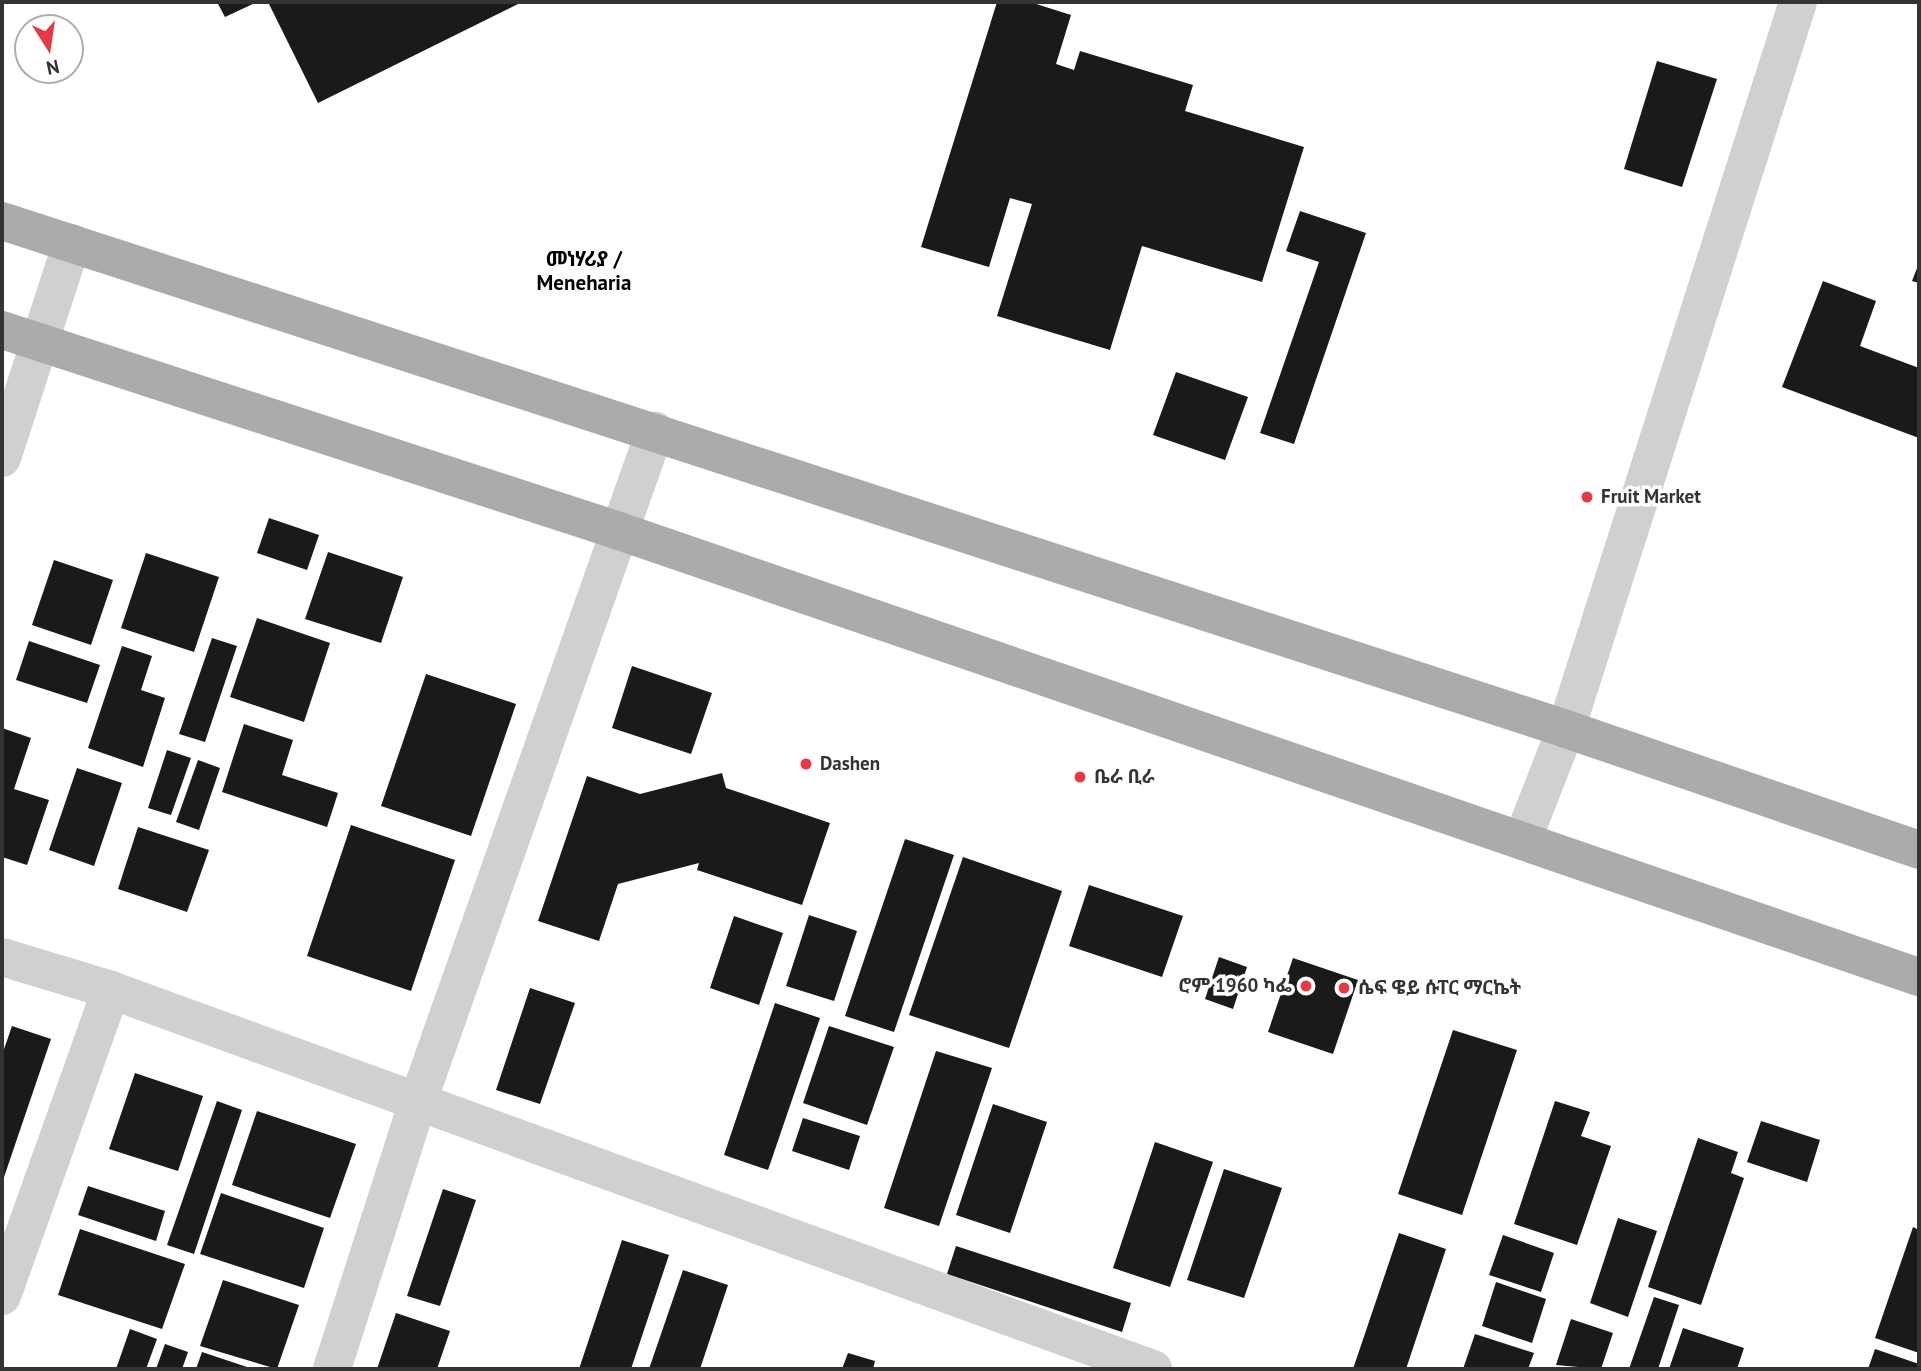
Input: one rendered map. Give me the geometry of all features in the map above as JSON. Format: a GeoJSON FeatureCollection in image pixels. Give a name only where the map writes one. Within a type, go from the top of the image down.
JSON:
{"type":"FeatureCollection","features":[{"type":"Feature","properties":{"kind":"main road"},"geometry":{"type":"LineString","coordinates":[[2,221],[1566,729],[1919,850]]}},
{"type":"Feature","properties":{"kind":"main road"},"geometry":{"type":"LineString","coordinates":[[2,330],[619,531],[1919,977]]}},
{"type":"Feature","properties":{"kind":"street"},"geometry":{"type":"LineString","coordinates":[[1522,841],[1566,729],[1798,2]]}},
{"type":"Feature","properties":{"kind":"street"},"geometry":{"type":"LineString","coordinates":[[2,458],[72,243]]}},
{"type":"Feature","properties":{"kind":"street"},"geometry":{"type":"LineString","coordinates":[[332,1369],[418,1101],[655,431]]}},
{"type":"Feature","properties":{"kind":"street"},"geometry":{"type":"LineString","coordinates":[[2,957],[111,990],[1153,1369]]}},
{"type":"Feature","properties":{"kind":"street"},"geometry":{"type":"LineString","coordinates":[[2,1296],[111,990]]}},
{"type":"Feature","properties":{"kind":"building"},"geometry":{"type":"Polygon","coordinates":[[[217,2],[257,2],[225,17],[217,2]]]}},
{"type":"Feature","properties":{"kind":"building"},"geometry":{"type":"Polygon","coordinates":[[[268,2],[522,2],[318,103],[268,2]]]}},
{"type":"Feature","properties":{"kind":"building"},"geometry":{"type":"Polygon","coordinates":[[[997,2],[1030,2],[1071,15],[1056,64],[1074,70],[1080,51],[1193,85],[1185,111],[1304,147],[1262,282],[1142,246],[1110,350],[997,316],[1032,204],[1010,198],[989,267],[921,247],[997,2]]]}},
{"type":"Feature","properties":{"kind":"building"},"geometry":{"type":"Polygon","coordinates":[[[1657,61],[1717,79],[1682,187],[1624,169],[1657,61]]]}},
{"type":"Feature","properties":{"kind":"building"},"geometry":{"type":"Polygon","coordinates":[[[1300,211],[1366,233],[1294,444],[1260,433],[1319,262],[1286,251],[1300,211]]]}},
{"type":"Feature","properties":{"kind":"building"},"geometry":{"type":"Polygon","coordinates":[[[1919,263],[1919,283],[1912,281],[1919,263]]]}},
{"type":"Feature","properties":{"kind":"building"},"geometry":{"type":"Polygon","coordinates":[[[1823,281],[1876,301],[1860,346],[1919,368],[1919,438],[1782,387],[1823,281]]]}},
{"type":"Feature","properties":{"kind":"building"},"geometry":{"type":"Polygon","coordinates":[[[1176,372],[1248,397],[1225,460],[1153,435],[1176,372]]]}},
{"type":"Feature","properties":{"kind":"building"},"geometry":{"type":"Polygon","coordinates":[[[269,518],[319,535],[307,570],[257,553],[269,518]]]}},
{"type":"Feature","properties":{"kind":"building"},"geometry":{"type":"Polygon","coordinates":[[[328,552],[403,577],[381,643],[305,619],[328,552]]]}},
{"type":"Feature","properties":{"kind":"building"},"geometry":{"type":"Polygon","coordinates":[[[146,553],[219,577],[194,652],[121,628],[146,553]]]}},
{"type":"Feature","properties":{"kind":"building"},"geometry":{"type":"Polygon","coordinates":[[[54,560],[113,580],[91,645],[32,625],[54,560]]]}},
{"type":"Feature","properties":{"kind":"building"},"geometry":{"type":"Polygon","coordinates":[[[257,618],[330,643],[304,722],[230,697],[257,618]]]}},
{"type":"Feature","properties":{"kind":"building"},"geometry":{"type":"Polygon","coordinates":[[[212,638],[237,646],[205,742],[179,734],[212,638]]]}},
{"type":"Feature","properties":{"kind":"building"},"geometry":{"type":"Polygon","coordinates":[[[29,641],[100,665],[87,703],[16,680],[29,641]]]}},
{"type":"Feature","properties":{"kind":"building"},"geometry":{"type":"Polygon","coordinates":[[[122,646],[152,656],[141,690],[165,698],[143,767],[88,748],[122,646]]]}},
{"type":"Feature","properties":{"kind":"building"},"geometry":{"type":"Polygon","coordinates":[[[632,666],[712,693],[691,754],[612,728],[632,666]]]}},
{"type":"Feature","properties":{"kind":"building"},"geometry":{"type":"Polygon","coordinates":[[[426,674],[516,704],[471,836],[381,806],[426,674]]]}},
{"type":"Feature","properties":{"kind":"building"},"geometry":{"type":"Polygon","coordinates":[[[244,724],[293,740],[282,775],[338,793],[327,827],[222,792],[244,724]]]}},
{"type":"Feature","properties":{"kind":"building"},"geometry":{"type":"Polygon","coordinates":[[[2,728],[31,738],[14,789],[49,800],[27,865],[2,857],[2,728]]]}},
{"type":"Feature","properties":{"kind":"building"},"geometry":{"type":"Polygon","coordinates":[[[167,750],[191,758],[171,815],[148,808],[167,750]]]}},
{"type":"Feature","properties":{"kind":"building"},"geometry":{"type":"Polygon","coordinates":[[[198,760],[220,768],[199,830],[176,822],[198,760]]]}},
{"type":"Feature","properties":{"kind":"building"},"geometry":{"type":"Polygon","coordinates":[[[77,768],[122,783],[94,866],[49,850],[77,768]]]}},
{"type":"Feature","properties":{"kind":"building"},"geometry":{"type":"Polygon","coordinates":[[[722,773],[726,788],[830,823],[802,905],[697,870],[699,863],[618,884],[599,941],[538,921],[587,776],[640,794],[722,773]]]}},
{"type":"Feature","properties":{"kind":"building"},"geometry":{"type":"Polygon","coordinates":[[[351,825],[455,860],[411,991],[307,956],[351,825]]]}},
{"type":"Feature","properties":{"kind":"building"},"geometry":{"type":"Polygon","coordinates":[[[138,827],[209,850],[187,912],[118,889],[138,827]]]}},
{"type":"Feature","properties":{"kind":"building"},"geometry":{"type":"Polygon","coordinates":[[[905,839],[954,855],[894,1032],[845,1016],[905,839]]]}},
{"type":"Feature","properties":{"kind":"building"},"geometry":{"type":"Polygon","coordinates":[[[963,857],[1062,891],[1009,1048],[909,1015],[963,857]]]}},
{"type":"Feature","properties":{"kind":"building"},"geometry":{"type":"Polygon","coordinates":[[[1089,885],[1183,916],[1162,977],[1069,946],[1089,885]]]}},
{"type":"Feature","properties":{"kind":"building"},"geometry":{"type":"Polygon","coordinates":[[[809,915],[857,931],[834,1001],[786,986],[809,915]]]}},
{"type":"Feature","properties":{"kind":"building"},"geometry":{"type":"Polygon","coordinates":[[[734,916],[783,933],[759,1005],[710,988],[734,916]]]}},
{"type":"Feature","properties":{"kind":"building"},"geometry":{"type":"Polygon","coordinates":[[[1219,957],[1247,967],[1233,1009],[1205,999],[1219,957]]]}},
{"type":"Feature","properties":{"kind":"building"},"geometry":{"type":"Polygon","coordinates":[[[1293,958],[1358,980],[1333,1054],[1268,1032],[1293,958]]]}},
{"type":"Feature","properties":{"kind":"building"},"geometry":{"type":"Polygon","coordinates":[[[530,988],[575,1003],[540,1104],[496,1090],[530,988]]]}},
{"type":"Feature","properties":{"kind":"building"},"geometry":{"type":"Polygon","coordinates":[[[775,1003],[820,1018],[768,1170],[724,1155],[775,1003]]]}},
{"type":"Feature","properties":{"kind":"building"},"geometry":{"type":"Polygon","coordinates":[[[12,1026],[51,1039],[2,1183],[2,1055],[12,1026]]]}},
{"type":"Feature","properties":{"kind":"building"},"geometry":{"type":"Polygon","coordinates":[[[829,1026],[894,1047],[867,1125],[803,1103],[829,1026]]]}},
{"type":"Feature","properties":{"kind":"building"},"geometry":{"type":"Polygon","coordinates":[[[1453,1030],[1517,1050],[1462,1215],[1398,1194],[1453,1030]]]}},
{"type":"Feature","properties":{"kind":"building"},"geometry":{"type":"Polygon","coordinates":[[[936,1051],[992,1068],[939,1226],[884,1208],[936,1051]]]}},
{"type":"Feature","properties":{"kind":"building"},"geometry":{"type":"Polygon","coordinates":[[[135,1073],[203,1096],[178,1171],[109,1149],[135,1073]]]}},
{"type":"Feature","properties":{"kind":"building"},"geometry":{"type":"Polygon","coordinates":[[[217,1101],[242,1110],[194,1254],[167,1245],[217,1101]]]}},
{"type":"Feature","properties":{"kind":"building"},"geometry":{"type":"Polygon","coordinates":[[[1555,1101],[1590,1112],[1581,1136],[1611,1146],[1577,1245],[1514,1224],[1555,1101]]]}},
{"type":"Feature","properties":{"kind":"building"},"geometry":{"type":"Polygon","coordinates":[[[993,1104],[1047,1122],[1010,1233],[956,1215],[993,1104]]]}},
{"type":"Feature","properties":{"kind":"building"},"geometry":{"type":"Polygon","coordinates":[[[257,1111],[356,1144],[330,1218],[232,1185],[257,1111]]]}},
{"type":"Feature","properties":{"kind":"building"},"geometry":{"type":"Polygon","coordinates":[[[803,1118],[860,1136],[849,1170],[792,1151],[803,1118]]]}},
{"type":"Feature","properties":{"kind":"building"},"geometry":{"type":"Polygon","coordinates":[[[1761,1121],[1820,1140],[1807,1182],[1747,1162],[1761,1121]]]}},
{"type":"Feature","properties":{"kind":"building"},"geometry":{"type":"Polygon","coordinates":[[[1698,1138],[1738,1152],[1731,1173],[1744,1178],[1701,1305],[1648,1287],[1698,1138]]]}},
{"type":"Feature","properties":{"kind":"building"},"geometry":{"type":"Polygon","coordinates":[[[1155,1142],[1213,1162],[1170,1287],[1113,1268],[1155,1142]]]}},
{"type":"Feature","properties":{"kind":"building"},"geometry":{"type":"Polygon","coordinates":[[[1224,1169],[1282,1188],[1244,1298],[1187,1280],[1224,1169]]]}},
{"type":"Feature","properties":{"kind":"building"},"geometry":{"type":"Polygon","coordinates":[[[88,1186],[165,1211],[156,1241],[78,1215],[88,1186]]]}},
{"type":"Feature","properties":{"kind":"building"},"geometry":{"type":"Polygon","coordinates":[[[443,1189],[476,1200],[440,1306],[407,1296],[443,1189]]]}},
{"type":"Feature","properties":{"kind":"building"},"geometry":{"type":"Polygon","coordinates":[[[221,1193],[324,1228],[304,1288],[200,1254],[221,1193]]]}},
{"type":"Feature","properties":{"kind":"building"},"geometry":{"type":"Polygon","coordinates":[[[1618,1218],[1657,1231],[1628,1317],[1590,1303],[1618,1218]]]}},
{"type":"Feature","properties":{"kind":"building"},"geometry":{"type":"Polygon","coordinates":[[[1913,1227],[1919,1230],[1919,1353],[1875,1338],[1913,1227]]]}},
{"type":"Feature","properties":{"kind":"building"},"geometry":{"type":"Polygon","coordinates":[[[80,1229],[185,1264],[162,1329],[58,1295],[80,1229]]]}},
{"type":"Feature","properties":{"kind":"building"},"geometry":{"type":"Polygon","coordinates":[[[1399,1233],[1446,1249],[1406,1369],[1353,1369],[1399,1233]]]}},
{"type":"Feature","properties":{"kind":"building"},"geometry":{"type":"Polygon","coordinates":[[[1503,1235],[1554,1253],[1541,1292],[1489,1275],[1503,1235]]]}},
{"type":"Feature","properties":{"kind":"building"},"geometry":{"type":"Polygon","coordinates":[[[622,1240],[669,1255],[631,1369],[579,1369],[622,1240]]]}},
{"type":"Feature","properties":{"kind":"building"},"geometry":{"type":"Polygon","coordinates":[[[956,1246],[1131,1303],[1122,1332],[947,1274],[956,1246]]]}},
{"type":"Feature","properties":{"kind":"building"},"geometry":{"type":"Polygon","coordinates":[[[683,1270],[728,1285],[700,1369],[649,1369],[683,1270]]]}},
{"type":"Feature","properties":{"kind":"building"},"geometry":{"type":"Polygon","coordinates":[[[223,1280],[299,1305],[277,1369],[200,1346],[223,1280]]]}},
{"type":"Feature","properties":{"kind":"building"},"geometry":{"type":"Polygon","coordinates":[[[1496,1282],[1546,1299],[1532,1343],[1482,1326],[1496,1282]]]}},
{"type":"Feature","properties":{"kind":"building"},"geometry":{"type":"Polygon","coordinates":[[[1654,1297],[1679,1305],[1658,1369],[1629,1369],[1654,1297]]]}},
{"type":"Feature","properties":{"kind":"building"},"geometry":{"type":"Polygon","coordinates":[[[396,1313],[450,1331],[437,1369],[377,1369],[396,1313]]]}},
{"type":"Feature","properties":{"kind":"building"},"geometry":{"type":"Polygon","coordinates":[[[1571,1319],[1613,1333],[1601,1369],[1556,1365],[1571,1319]]]}},
{"type":"Feature","properties":{"kind":"building"},"geometry":{"type":"Polygon","coordinates":[[[1683,1328],[1744,1348],[1737,1369],[1669,1369],[1683,1328]]]}},
{"type":"Feature","properties":{"kind":"building"},"geometry":{"type":"Polygon","coordinates":[[[130,1329],[157,1339],[146,1369],[116,1369],[130,1329]]]}},
{"type":"Feature","properties":{"kind":"building"},"geometry":{"type":"Polygon","coordinates":[[[1475,1334],[1534,1353],[1528,1369],[1463,1369],[1475,1334]]]}},
{"type":"Feature","properties":{"kind":"building"},"geometry":{"type":"Polygon","coordinates":[[[165,1344],[188,1352],[182,1369],[156,1369],[165,1344]]]}},
{"type":"Feature","properties":{"kind":"building"},"geometry":{"type":"Polygon","coordinates":[[[1875,1349],[1919,1364],[1919,1369],[1868,1369],[1875,1349]]]}},
{"type":"Feature","properties":{"kind":"building"},"geometry":{"type":"Polygon","coordinates":[[[202,1352],[253,1369],[196,1369],[202,1352]]]}},
{"type":"Feature","properties":{"kind":"building"},"geometry":{"type":"Polygon","coordinates":[[[848,1353],[875,1361],[873,1369],[842,1369],[848,1353]]]}},
{"type":"Feature","properties":{"kind":"place","name":"Fruit Market"},"geometry":{"type":"Point","coordinates":[1587,497]}},
{"type":"Feature","properties":{"kind":"place","name":"Dashen"},"geometry":{"type":"Point","coordinates":[806,764]}},
{"type":"Feature","properties":{"kind":"place","name":"ቤራ ቢራ"},"geometry":{"type":"Point","coordinates":[1080,777]}},
{"type":"Feature","properties":{"kind":"place","name":"ሮም 1960 ካፌ"},"geometry":{"type":"Point","coordinates":[1306,986]}},
{"type":"Feature","properties":{"kind":"place","name":"ሴፍ ዌይ ሱፐር ማርኬት"},"geometry":{"type":"Point","coordinates":[1344,988]}},
{"type":"Feature","properties":{"kind":"district","name":"መነሃሪያ / Meneharia"},"geometry":{"type":"Point","coordinates":[584,271]}}]}
